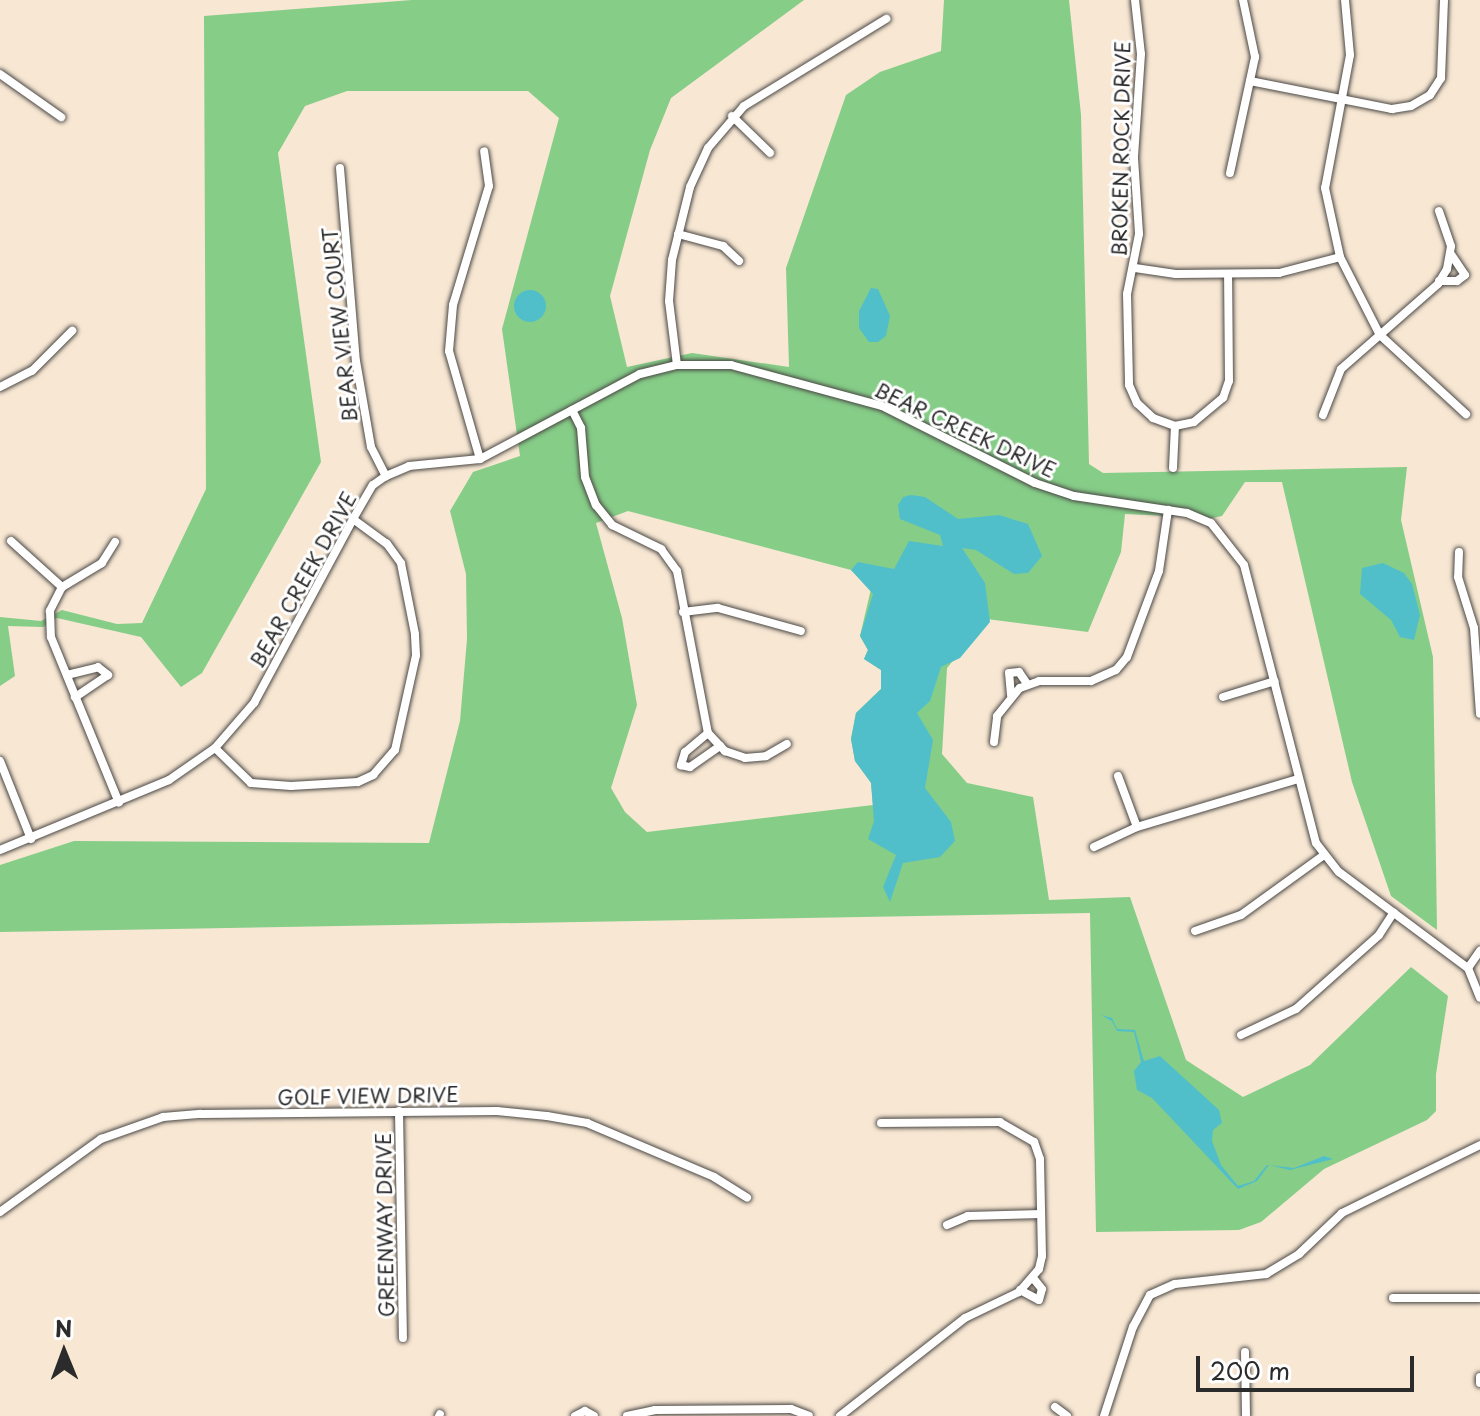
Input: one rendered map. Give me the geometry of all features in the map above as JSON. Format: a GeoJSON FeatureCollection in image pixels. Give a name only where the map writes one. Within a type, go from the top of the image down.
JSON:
{"type":"FeatureCollection","features":[{"type":"Feature","properties":{"kind":"street","name":"BROKEN ROCK DRIVE"},"geometry":{"type":"LineString","coordinates":[[1135,0],[1141,54],[1134,158],[1139,234],[1135,268],[1127,294],[1129,385],[1137,403],[1153,418],[1175,426]]}},
{"type":"Feature","properties":{"kind":"street"},"geometry":{"type":"LineString","coordinates":[[1230,173],[1250,81],[1254,35],[1243,0]]}},
{"type":"Feature","properties":{"kind":"street"},"geometry":{"type":"LineString","coordinates":[[1345,0],[1350,45],[1325,188],[1340,257],[1380,335],[1466,414]]}},
{"type":"Feature","properties":{"kind":"street"},"geometry":{"type":"LineString","coordinates":[[1250,81],[1392,109],[1430,95],[1444,60],[1444,0]]}},
{"type":"Feature","properties":{"kind":"street"},"geometry":{"type":"LineString","coordinates":[[677,365],[669,281],[678,234],[697,167],[732,116],[866,26],[886,19]]}},
{"type":"Feature","properties":{"kind":"street"},"geometry":{"type":"LineString","coordinates":[[0,74],[61,117]]}},
{"type":"Feature","properties":{"kind":"street"},"geometry":{"type":"LineString","coordinates":[[732,116],[770,153]]}},
{"type":"Feature","properties":{"kind":"street"},"geometry":{"type":"LineString","coordinates":[[480,459],[449,351],[453,305],[489,186],[484,151]]}},
{"type":"Feature","properties":{"kind":"street","name":"BEAR VIEW COURT"},"geometry":{"type":"LineString","coordinates":[[340,168],[356,361],[371,447],[386,476]]}},
{"type":"Feature","properties":{"kind":"street"},"geometry":{"type":"LineString","coordinates":[[1439,211],[1448,227],[1451,254],[1465,275],[1457,281],[1439,281]]}},
{"type":"Feature","properties":{"kind":"street"},"geometry":{"type":"LineString","coordinates":[[678,234],[723,246],[739,261]]}},
{"type":"Feature","properties":{"kind":"street"},"geometry":{"type":"LineString","coordinates":[[1323,415],[1341,369],[1439,281],[1451,254]]}},
{"type":"Feature","properties":{"kind":"street"},"geometry":{"type":"LineString","coordinates":[[1135,268],[1228,274],[1296,271],[1340,257]]}},
{"type":"Feature","properties":{"kind":"street"},"geometry":{"type":"LineString","coordinates":[[1173,468],[1175,426],[1210,414],[1227,389],[1228,274]]}},
{"type":"Feature","properties":{"kind":"street"},"geometry":{"type":"LineString","coordinates":[[0,387],[32,371],[72,331]]}},
{"type":"Feature","properties":{"kind":"street","name":"BEAR CREEK DRIVE"},"geometry":{"type":"LineString","coordinates":[[0,850],[169,780],[215,748],[254,703],[353,519],[373,485],[386,476],[409,466],[480,459],[640,374],[677,365],[731,365],[843,392],[1035,483],[1074,496],[1168,510],[1211,523],[1231,542],[1244,565],[1298,779],[1324,855]]}},
{"type":"Feature","properties":{"kind":"street"},"geometry":{"type":"LineString","coordinates":[[572,410],[581,428],[585,477],[596,505],[612,525],[661,549],[677,571],[708,733],[720,746],[755,758],[787,744]]}},
{"type":"Feature","properties":{"kind":"street"},"geometry":{"type":"LineString","coordinates":[[994,742],[997,716],[1011,695],[1027,684],[1091,681],[1116,670],[1127,657],[1159,571],[1168,510]]}},
{"type":"Feature","properties":{"kind":"street"},"geometry":{"type":"LineString","coordinates":[[215,748],[251,783],[291,786],[358,782],[373,775],[395,750],[416,655],[415,634],[401,563],[387,544],[353,519]]}},
{"type":"Feature","properties":{"kind":"street"},"geometry":{"type":"LineString","coordinates":[[11,541],[62,587]]}},
{"type":"Feature","properties":{"kind":"street"},"geometry":{"type":"LineString","coordinates":[[115,542],[102,563],[62,587],[50,611],[51,637],[119,803]]}},
{"type":"Feature","properties":{"kind":"street"},"geometry":{"type":"LineString","coordinates":[[1459,552],[1458,577],[1474,628],[1480,714]]}},
{"type":"Feature","properties":{"kind":"street"},"geometry":{"type":"LineString","coordinates":[[683,612],[718,608],[801,631]]}},
{"type":"Feature","properties":{"kind":"street"},"geometry":{"type":"LineString","coordinates":[[67,675],[98,667],[108,675],[75,697]]}},
{"type":"Feature","properties":{"kind":"street"},"geometry":{"type":"LineString","coordinates":[[1011,695],[1009,673],[1019,672],[1027,684]]}},
{"type":"Feature","properties":{"kind":"street"},"geometry":{"type":"LineString","coordinates":[[1223,697],[1275,681]]}},
{"type":"Feature","properties":{"kind":"street"},"geometry":{"type":"LineString","coordinates":[[708,733],[682,756],[681,765],[690,767],[720,746]]}},
{"type":"Feature","properties":{"kind":"street"},"geometry":{"type":"LineString","coordinates":[[0,761],[31,839]]}},
{"type":"Feature","properties":{"kind":"street"},"geometry":{"type":"LineString","coordinates":[[1118,776],[1137,827]]}},
{"type":"Feature","properties":{"kind":"street"},"geometry":{"type":"LineString","coordinates":[[1094,847],[1137,827],[1298,779]]}},
{"type":"Feature","properties":{"kind":"street"},"geometry":{"type":"LineString","coordinates":[[1195,931],[1241,915],[1324,855],[1468,968],[1480,998]]}},
{"type":"Feature","properties":{"kind":"street"},"geometry":{"type":"LineString","coordinates":[[1241,1035],[1296,1009],[1379,935],[1394,912]]}},
{"type":"Feature","properties":{"kind":"street"},"geometry":{"type":"LineString","coordinates":[[1468,968],[1480,951]]}},
{"type":"Feature","properties":{"kind":"street","name":"GOLF VIEW DRIVE"},"geometry":{"type":"LineString","coordinates":[[0,1212],[101,1139],[163,1117],[399,1111],[497,1111],[587,1123],[714,1177],[747,1198]]}},
{"type":"Feature","properties":{"kind":"street","name":"GREENWAY DRIVE"},"geometry":{"type":"LineString","coordinates":[[399,1111],[403,1338]]}},
{"type":"Feature","properties":{"kind":"street"},"geometry":{"type":"LineString","coordinates":[[840,1416],[965,1318],[1020,1290],[1033,1278],[1042,1256],[1040,1159],[1034,1142],[1000,1122],[881,1123]]}},
{"type":"Feature","properties":{"kind":"street"},"geometry":{"type":"LineString","coordinates":[[1104,1416],[1133,1327],[1150,1295],[1175,1284],[1266,1274],[1299,1254],[1342,1213],[1480,1145]]}},
{"type":"Feature","properties":{"kind":"street"},"geometry":{"type":"LineString","coordinates":[[947,1225],[968,1216],[1041,1214]]}},
{"type":"Feature","properties":{"kind":"street"},"geometry":{"type":"LineString","coordinates":[[1020,1290],[1039,1300],[1042,1289],[1033,1278]]}},
{"type":"Feature","properties":{"kind":"street"},"geometry":{"type":"LineString","coordinates":[[1393,1298],[1480,1298]]}},
{"type":"Feature","properties":{"kind":"street"},"geometry":{"type":"LineString","coordinates":[[1245,1352],[1246,1416]]}},
{"type":"Feature","properties":{"kind":"street"},"geometry":{"type":"LineString","coordinates":[[1055,1407],[1067,1416]]}},
{"type":"Feature","properties":{"kind":"street"},"geometry":{"type":"LineString","coordinates":[[627,1416],[655,1410],[791,1409],[809,1416]]}},
{"type":"Feature","properties":{"kind":"street"},"geometry":{"type":"LineString","coordinates":[[575,1416],[585,1411],[594,1416]]}},
{"type":"Feature","properties":{"kind":"green space"},"geometry":{"type":"Polygon","coordinates":[[[412,0],[804,0],[671,98],[650,150],[610,296],[627,367],[692,353],[789,367],[786,268],[846,95],[880,72],[941,51],[944,0],[1069,0],[1081,115],[1089,464],[1103,473],[1407,467],[1401,520],[1433,657],[1437,930],[1391,896],[1352,782],[1282,482],[1245,482],[1222,516],[1213,518],[1125,514],[1121,552],[1088,632],[987,619],[947,668],[942,754],[967,783],[1033,797],[1049,900],[1130,897],[1186,1060],[1243,1097],[1310,1065],[1411,967],[1448,996],[1436,1074],[1436,1111],[1427,1120],[1324,1169],[1261,1222],[1239,1230],[1096,1232],[1090,913],[0,932],[0,865],[74,841],[429,843],[460,721],[467,639],[466,574],[450,511],[473,472],[520,456],[502,329],[559,118],[528,91],[347,91],[305,106],[278,153],[321,462],[202,673],[181,687],[141,637],[57,618],[43,627],[8,626],[15,676],[0,686],[0,617],[41,621],[62,610],[117,624],[142,623],[206,489],[204,16],[412,0]],[[628,511],[596,523],[622,618],[637,705],[611,788],[625,812],[647,832],[873,805],[871,782],[855,761],[851,739],[856,713],[881,689],[881,670],[864,659],[868,650],[860,636],[871,589],[851,570],[628,511]]]}},
{"type":"Feature","properties":{"kind":"water"},"geometry":{"type":"Polygon","coordinates":[[[871,288],[878,289],[890,316],[886,336],[878,342],[869,342],[859,328],[859,311],[871,288]]]}},
{"type":"Feature","properties":{"kind":"water"},"geometry":{"type":"Polygon","coordinates":[[[530,290],[541,295],[546,306],[541,317],[530,322],[519,317],[514,306],[519,295],[530,290]]]}},
{"type":"Feature","properties":{"kind":"water"},"geometry":{"type":"Polygon","coordinates":[[[903,497],[925,497],[958,519],[999,515],[1028,524],[1042,556],[1028,573],[1014,574],[976,550],[962,548],[985,583],[990,622],[960,658],[941,667],[930,701],[917,713],[933,740],[925,788],[951,822],[955,841],[940,857],[903,863],[890,902],[883,887],[896,855],[868,839],[874,821],[871,783],[855,761],[851,739],[856,713],[881,689],[881,670],[864,659],[868,650],[860,636],[873,594],[851,570],[858,562],[894,569],[909,541],[943,546],[940,535],[900,519],[898,505],[903,497]]]}},
{"type":"Feature","properties":{"kind":"water"},"geometry":{"type":"Polygon","coordinates":[[[1383,563],[1404,573],[1412,584],[1420,615],[1414,640],[1400,637],[1391,620],[1360,594],[1362,568],[1383,563]]]}},
{"type":"Feature","properties":{"kind":"water"},"geometry":{"type":"Polygon","coordinates":[[[1101,1015],[1112,1018],[1117,1029],[1135,1030],[1144,1061],[1160,1056],[1219,1110],[1222,1123],[1213,1130],[1212,1141],[1221,1165],[1238,1186],[1254,1181],[1269,1165],[1257,1181],[1238,1189],[1152,1098],[1137,1090],[1134,1071],[1141,1062],[1134,1032],[1117,1031],[1112,1021],[1101,1015]]]}},
{"type":"Feature","properties":{"kind":"water"},"geometry":{"type":"Polygon","coordinates":[[[1324,1156],[1333,1159],[1290,1170],[1271,1165],[1294,1168],[1324,1156]]]}}]}
